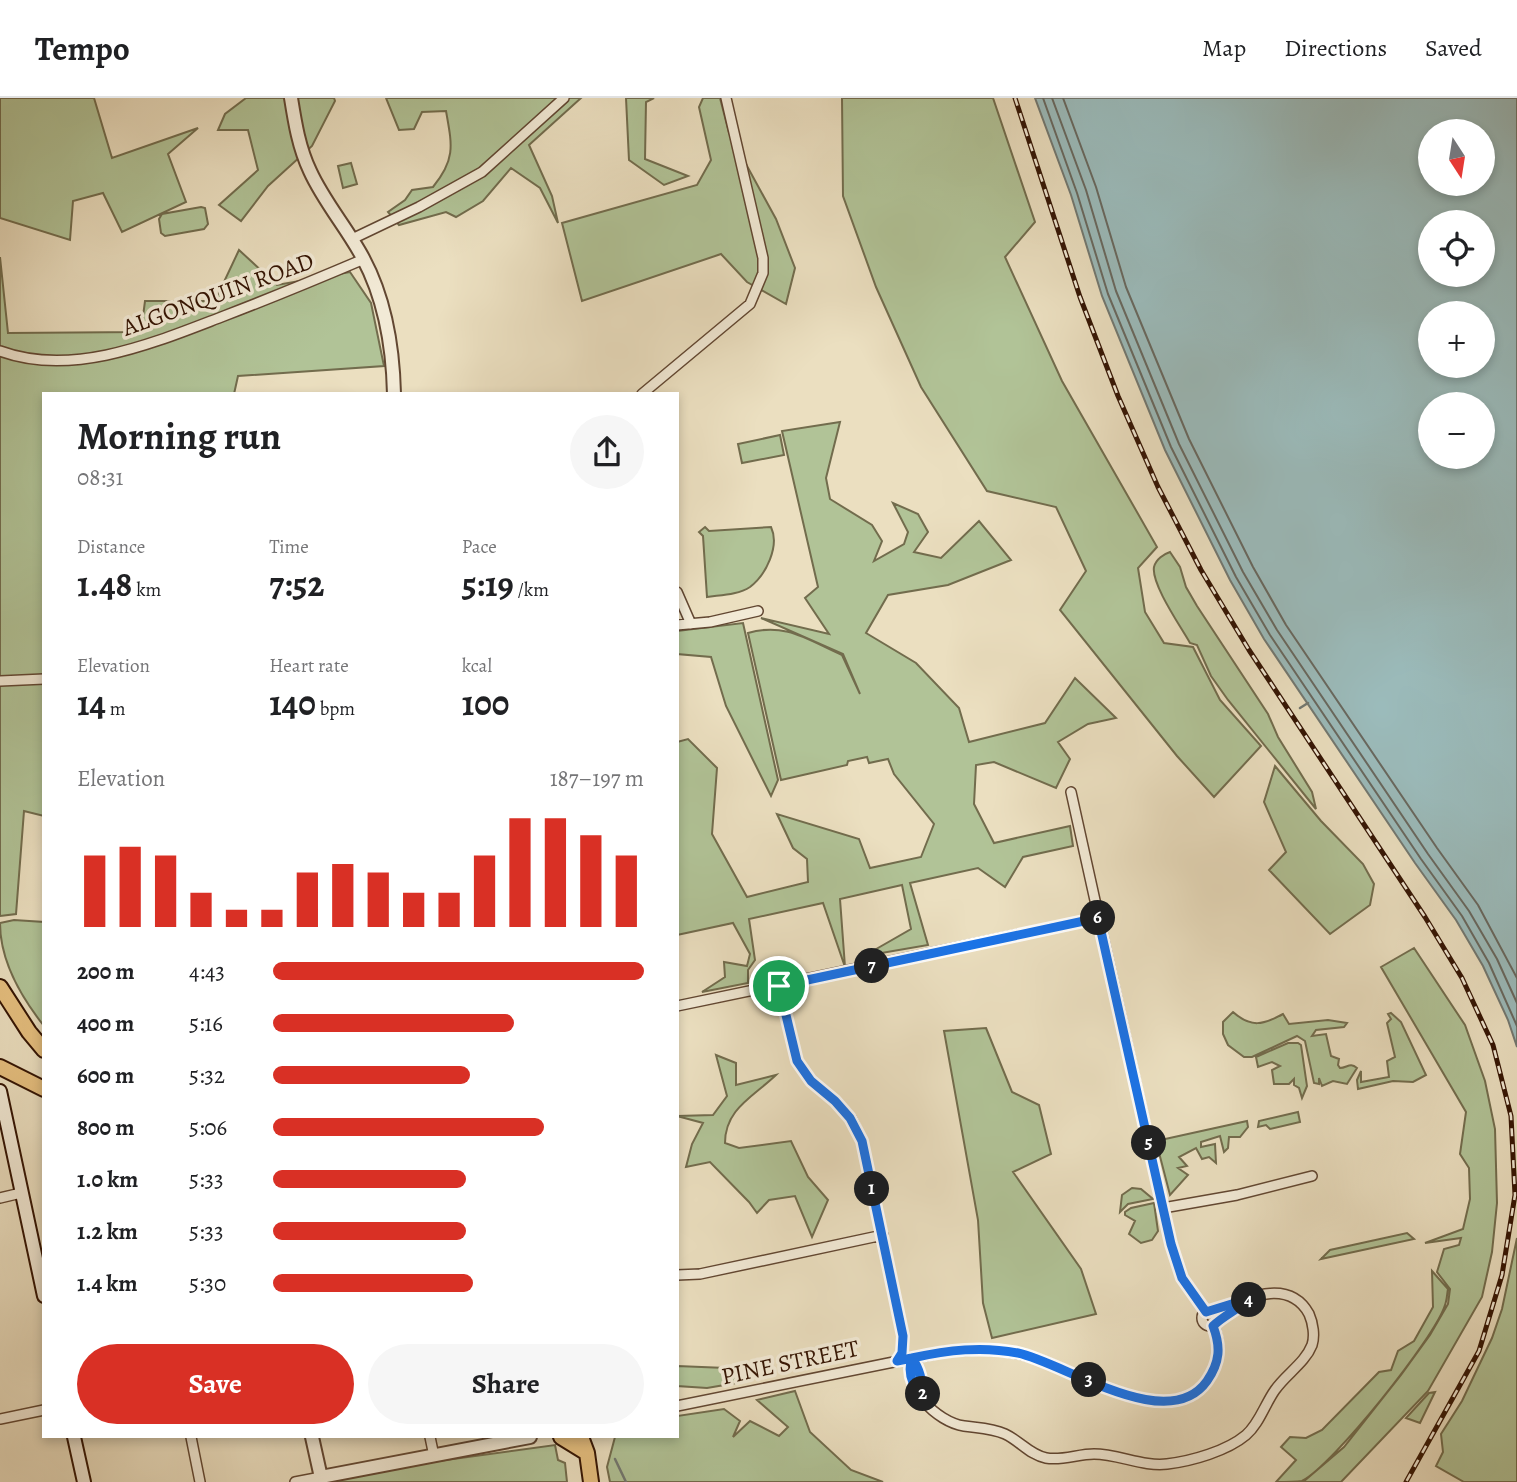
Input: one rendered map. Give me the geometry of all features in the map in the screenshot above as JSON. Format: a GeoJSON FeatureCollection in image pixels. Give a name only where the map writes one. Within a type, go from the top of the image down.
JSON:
{"type":"FeatureCollection","features":[{"type":"Feature","properties":{"kind":"main road"},"geometry":{"type":"LineString","coordinates":[[0,987],[42,1048]]}},
{"type":"Feature","properties":{"kind":"main road"},"geometry":{"type":"LineString","coordinates":[[0,1067],[42,1088]]}},
{"type":"Feature","properties":{"kind":"main road"},"geometry":{"type":"LineString","coordinates":[[563,1438],[587,1453]]}},
{"type":"Feature","properties":{"kind":"main road"},"geometry":{"type":"LineString","coordinates":[[581,1438],[587,1453],[590,1479]]}},
{"type":"Feature","properties":{"kind":"main road"},"geometry":{"type":"LineString","coordinates":[[587,1453],[593,1438]]}},
{"type":"Feature","properties":{"kind":"street"},"geometry":{"type":"LineString","coordinates":[[291,98],[305,161],[320,190],[364,259],[375,286],[386,326],[394,392]]}},
{"type":"Feature","properties":{"kind":"street"},"geometry":{"type":"LineString","coordinates":[[352,239],[475,177],[506,153],[564,98]]}},
{"type":"Feature","properties":{"kind":"street"},"geometry":{"type":"LineString","coordinates":[[644,392],[750,304],[761,281],[763,258],[726,98]]}},
{"type":"Feature","properties":{"kind":"street","name":"ALGONQUIN ROAD"},"geometry":{"type":"LineString","coordinates":[[0,351],[47,360],[113,353],[155,342],[364,259]]}},
{"type":"Feature","properties":{"kind":"street"},"geometry":{"type":"LineString","coordinates":[[679,597],[691,624]]}},
{"type":"Feature","properties":{"kind":"street"},"geometry":{"type":"LineString","coordinates":[[679,625],[758,611]]}},
{"type":"Feature","properties":{"kind":"street"},"geometry":{"type":"LineString","coordinates":[[0,681],[42,679]]}},
{"type":"Feature","properties":{"kind":"street"},"geometry":{"type":"LineString","coordinates":[[912,1358],[918,1368],[923,1398],[937,1414],[956,1425],[989,1428],[1007,1435],[1034,1454],[1048,1458],[1110,1455],[1166,1464],[1233,1443],[1246,1435],[1277,1387],[1305,1358],[1312,1346],[1314,1335],[1311,1319],[1300,1303],[1291,1297],[1278,1293],[1261,1294],[1241,1307],[1213,1317],[1182,1278],[1172,1248],[1071,792]]}},
{"type":"Feature","properties":{"kind":"street"},"geometry":{"type":"LineString","coordinates":[[679,1006],[1098,918]]}},
{"type":"Feature","properties":{"kind":"street"},"geometry":{"type":"LineString","coordinates":[[779,986],[797,1061],[811,1081],[850,1118],[862,1141],[903,1336],[902,1353],[897,1361]]}},
{"type":"Feature","properties":{"kind":"street"},"geometry":{"type":"LineString","coordinates":[[0,1091],[42,1287]]}},
{"type":"Feature","properties":{"kind":"street"},"geometry":{"type":"LineString","coordinates":[[1163,1208],[1237,1195],[1312,1176]]}},
{"type":"Feature","properties":{"kind":"street"},"geometry":{"type":"LineString","coordinates":[[0,1198],[21,1193]]}},
{"type":"Feature","properties":{"kind":"street"},"geometry":{"type":"LineString","coordinates":[[679,1275],[700,1274],[883,1235]]}},
{"type":"Feature","properties":{"kind":"street","name":"PINE STREET"},"geometry":{"type":"LineString","coordinates":[[679,1406],[912,1358],[977,1349],[1001,1350],[1032,1357],[1140,1399],[1177,1400],[1192,1394],[1205,1384],[1216,1367],[1219,1353],[1213,1317]]}},
{"type":"Feature","properties":{"kind":"street"},"geometry":{"type":"LineString","coordinates":[[0,1419],[42,1410]]}},
{"type":"Feature","properties":{"kind":"street"},"geometry":{"type":"LineString","coordinates":[[74,1438],[84,1482]]}},
{"type":"Feature","properties":{"kind":"street"},"geometry":{"type":"LineString","coordinates":[[191,1438],[200,1482]]}},
{"type":"Feature","properties":{"kind":"street"},"geometry":{"type":"LineString","coordinates":[[312,1438],[321,1480]]}},
{"type":"Feature","properties":{"kind":"street"},"geometry":{"type":"LineString","coordinates":[[430,1438],[434,1456]]}},
{"type":"Feature","properties":{"kind":"street"},"geometry":{"type":"LineString","coordinates":[[295,1482],[321,1480],[525,1438]]}},
{"type":"Feature","properties":{"kind":"green space"},"geometry":{"type":"Polygon","coordinates":[[[0,98],[94,98],[112,158],[198,128],[168,154],[186,202],[122,232],[103,193],[73,201],[70,240],[0,218],[0,98]]]}},
{"type":"Feature","properties":{"kind":"green space"},"geometry":{"type":"Polygon","coordinates":[[[246,98],[334,98],[335,101],[312,146],[268,186],[241,221],[219,205],[258,170],[248,130],[218,130],[225,114],[246,98]]]}},
{"type":"Feature","properties":{"kind":"green space"},"geometry":{"type":"Polygon","coordinates":[[[386,98],[581,98],[529,145],[552,196],[558,223],[540,188],[511,168],[483,201],[456,217],[446,212],[399,225],[388,212],[405,200],[412,190],[433,187],[449,160],[450,133],[446,111],[422,112],[414,129],[399,130],[386,98]]]}},
{"type":"Feature","properties":{"kind":"green space"},"geometry":{"type":"Polygon","coordinates":[[[626,98],[654,98],[646,102],[645,159],[688,176],[664,185],[629,160],[626,98]]]}},
{"type":"Feature","properties":{"kind":"green space"},"geometry":{"type":"Polygon","coordinates":[[[703,98],[720,98],[729,133],[776,219],[795,268],[786,304],[747,282],[721,254],[582,301],[562,223],[697,185],[711,160],[699,107],[703,98]]]}},
{"type":"Feature","properties":{"kind":"green space"},"geometry":{"type":"Polygon","coordinates":[[[842,98],[993,98],[1035,222],[1005,257],[1062,381],[1157,547],[1138,568],[1145,612],[1164,643],[1193,647],[1220,700],[1261,746],[1214,797],[1177,756],[1060,610],[1086,571],[1056,507],[987,491],[921,387],[876,287],[843,196],[842,98]]]}},
{"type":"Feature","properties":{"kind":"green space"},"geometry":{"type":"Polygon","coordinates":[[[351,163],[357,184],[343,188],[338,166],[351,163]]]}},
{"type":"Feature","properties":{"kind":"green space"},"geometry":{"type":"Polygon","coordinates":[[[205,208],[208,224],[204,229],[165,236],[161,233],[159,219],[162,214],[205,208]]]}},
{"type":"Feature","properties":{"kind":"green space"},"geometry":{"type":"Polygon","coordinates":[[[239,250],[277,285],[350,272],[371,303],[384,366],[238,376],[234,392],[42,392],[42,816],[24,811],[16,914],[0,916],[0,257],[8,333],[141,332],[145,301],[215,301],[239,250]]]}},
{"type":"Feature","properties":{"kind":"green space"},"geometry":{"type":"Polygon","coordinates":[[[840,422],[826,478],[830,499],[872,525],[882,541],[874,561],[904,544],[908,532],[893,503],[918,514],[928,532],[914,552],[941,558],[979,521],[1011,560],[948,585],[888,595],[866,633],[916,663],[959,708],[969,742],[1045,723],[1075,678],[1116,718],[1088,724],[1058,742],[1070,759],[1056,788],[994,762],[976,765],[974,804],[994,843],[1070,826],[1073,846],[1023,857],[1005,887],[978,868],[910,883],[928,945],[864,956],[911,929],[902,885],[840,899],[845,967],[823,903],[749,919],[755,960],[748,970],[748,983],[702,992],[725,977],[724,962],[747,966],[750,954],[733,923],[679,935],[679,741],[688,739],[717,768],[712,834],[747,897],[808,882],[807,859],[793,848],[777,814],[859,839],[870,868],[921,857],[934,824],[894,774],[888,759],[869,763],[867,757],[848,761],[847,765],[781,780],[748,633],[761,630],[785,631],[842,655],[860,694],[843,654],[761,618],[829,634],[805,598],[818,587],[782,431],[840,422]]]}},
{"type":"Feature","properties":{"kind":"green space"},"geometry":{"type":"Polygon","coordinates":[[[780,435],[784,455],[742,463],[738,444],[780,435]]]}},
{"type":"Feature","properties":{"kind":"green space"},"geometry":{"type":"Polygon","coordinates":[[[705,527],[709,531],[771,527],[773,551],[756,582],[745,590],[707,597],[703,536],[699,532],[705,527]]]}},
{"type":"Feature","properties":{"kind":"green space"},"geometry":{"type":"Polygon","coordinates":[[[1170,552],[1180,567],[1186,587],[1197,606],[1268,714],[1278,737],[1312,792],[1316,809],[1228,700],[1211,676],[1197,645],[1190,643],[1168,605],[1157,584],[1154,567],[1160,557],[1170,552]]]}},
{"type":"Feature","properties":{"kind":"green space"},"geometry":{"type":"Polygon","coordinates":[[[743,623],[778,780],[771,796],[726,706],[711,657],[679,654],[679,631],[743,623]]]}},
{"type":"Feature","properties":{"kind":"green space"},"geometry":{"type":"Polygon","coordinates":[[[1275,766],[1321,821],[1363,864],[1374,884],[1370,905],[1330,934],[1269,870],[1286,852],[1264,802],[1275,766]]]}},
{"type":"Feature","properties":{"kind":"green space"},"geometry":{"type":"Polygon","coordinates":[[[14,920],[42,922],[42,1023],[13,978],[4,951],[0,923],[14,920]]]}},
{"type":"Feature","properties":{"kind":"green space"},"geometry":{"type":"Polygon","coordinates":[[[1414,948],[1465,1025],[1485,1081],[1495,1129],[1497,1203],[1492,1252],[1482,1297],[1428,1391],[1341,1482],[1303,1482],[1344,1447],[1430,1335],[1448,1304],[1450,1289],[1437,1272],[1444,1249],[1459,1245],[1461,1238],[1425,1243],[1463,1229],[1470,1199],[1469,1168],[1460,1154],[1466,1112],[1381,967],[1414,948]]]}},
{"type":"Feature","properties":{"kind":"green space"},"geometry":{"type":"Polygon","coordinates":[[[1233,1012],[1251,1023],[1269,1021],[1283,1014],[1289,1024],[1328,1020],[1347,1023],[1344,1027],[1316,1030],[1312,1036],[1326,1034],[1331,1056],[1339,1059],[1340,1068],[1350,1065],[1357,1068],[1347,1084],[1333,1081],[1322,1086],[1319,1078],[1319,1084],[1314,1083],[1305,1041],[1297,1036],[1252,1057],[1244,1057],[1228,1045],[1223,1034],[1223,1022],[1233,1012]]]}},
{"type":"Feature","properties":{"kind":"green space"},"geometry":{"type":"Polygon","coordinates":[[[1391,1013],[1401,1022],[1426,1075],[1413,1082],[1393,1081],[1358,1089],[1357,1080],[1361,1071],[1361,1082],[1389,1077],[1387,1061],[1395,1057],[1387,1023],[1391,1019],[1388,1014],[1391,1013]]]}},
{"type":"Feature","properties":{"kind":"green space"},"geometry":{"type":"Polygon","coordinates":[[[986,1028],[1012,1092],[1039,1105],[1051,1154],[1013,1172],[1081,1269],[1096,1314],[992,1338],[983,1303],[978,1220],[944,1031],[986,1028]]]}},
{"type":"Feature","properties":{"kind":"green space"},"geometry":{"type":"Polygon","coordinates":[[[1288,1043],[1301,1045],[1307,1086],[1302,1098],[1299,1088],[1294,1085],[1294,1079],[1289,1084],[1274,1084],[1272,1070],[1280,1066],[1272,1062],[1258,1067],[1256,1057],[1288,1043]]]}},
{"type":"Feature","properties":{"kind":"green space"},"geometry":{"type":"Polygon","coordinates":[[[716,1055],[736,1063],[736,1085],[776,1075],[735,1112],[726,1131],[725,1143],[739,1148],[791,1141],[808,1177],[828,1200],[812,1237],[795,1196],[769,1200],[757,1213],[710,1162],[686,1167],[692,1144],[703,1123],[679,1116],[713,1115],[727,1096],[716,1055]]]}},
{"type":"Feature","properties":{"kind":"green space"},"geometry":{"type":"Polygon","coordinates":[[[1298,1112],[1300,1122],[1270,1129],[1266,1125],[1258,1127],[1259,1121],[1298,1112]]]}},
{"type":"Feature","properties":{"kind":"green space"},"geometry":{"type":"Polygon","coordinates":[[[1247,1121],[1248,1127],[1240,1137],[1229,1137],[1228,1148],[1224,1152],[1220,1136],[1201,1142],[1201,1147],[1215,1144],[1216,1163],[1209,1157],[1202,1159],[1196,1148],[1179,1157],[1187,1166],[1178,1168],[1188,1175],[1170,1195],[1156,1141],[1247,1121]]]}},
{"type":"Feature","properties":{"kind":"green space"},"geometry":{"type":"Polygon","coordinates":[[[1132,1188],[1141,1189],[1153,1199],[1128,1204],[1120,1212],[1122,1195],[1132,1188]]]}},
{"type":"Feature","properties":{"kind":"green space"},"geometry":{"type":"Polygon","coordinates":[[[1154,1203],[1158,1231],[1152,1240],[1141,1243],[1129,1234],[1135,1221],[1125,1215],[1125,1212],[1154,1203]]]}},
{"type":"Feature","properties":{"kind":"green space"},"geometry":{"type":"Polygon","coordinates":[[[1407,1233],[1414,1239],[1321,1259],[1330,1250],[1407,1233]]]}},
{"type":"Feature","properties":{"kind":"green space"},"geometry":{"type":"Polygon","coordinates":[[[1517,1238],[1517,1482],[1464,1482],[1436,1466],[1443,1452],[1441,1434],[1462,1401],[1492,1338],[1502,1309],[1517,1238]]]}},
{"type":"Feature","properties":{"kind":"green space"},"geometry":{"type":"Polygon","coordinates":[[[1432,1271],[1448,1289],[1446,1303],[1404,1371],[1358,1427],[1317,1470],[1302,1481],[1276,1482],[1296,1460],[1281,1447],[1290,1437],[1306,1438],[1322,1430],[1379,1372],[1391,1370],[1398,1351],[1414,1341],[1433,1307],[1432,1271]]]}},
{"type":"Feature","properties":{"kind":"green space"},"geometry":{"type":"Polygon","coordinates":[[[679,1366],[726,1368],[742,1382],[707,1388],[679,1386],[679,1366]]]}},
{"type":"Feature","properties":{"kind":"green space"},"geometry":{"type":"Polygon","coordinates":[[[795,1391],[810,1432],[851,1470],[883,1482],[610,1482],[607,1467],[615,1438],[679,1438],[679,1416],[724,1409],[740,1421],[733,1437],[750,1421],[779,1436],[788,1427],[757,1400],[795,1391]]]}},
{"type":"Feature","properties":{"kind":"green space"},"geometry":{"type":"Polygon","coordinates":[[[1435,1392],[1420,1423],[1406,1418],[1429,1393],[1435,1392]]]}},
{"type":"Feature","properties":{"kind":"green space"},"geometry":{"type":"Polygon","coordinates":[[[555,1445],[558,1460],[565,1463],[567,1482],[322,1482],[321,1477],[555,1445]]]}},
{"type":"Feature","properties":{"kind":"water"},"geometry":{"type":"Polygon","coordinates":[[[1035,98],[1517,98],[1517,1047],[1508,1020],[1483,966],[1456,920],[1264,639],[1230,580],[1165,450],[1102,296],[1071,195],[1035,98]]]}},
{"type":"Feature","properties":{"kind":"waterway"},"geometry":{"type":"LineString","coordinates":[[1300,708],[1308,703]]}},
{"type":"Feature","properties":{"kind":"waterway"},"geometry":{"type":"LineString","coordinates":[[615,1459],[626,1482]]}},
{"type":"Feature","properties":{"kind":"railway"},"geometry":{"type":"LineString","coordinates":[[1015,98],[1080,297],[1118,396],[1158,487],[1201,570],[1249,650],[1425,917],[1462,978],[1493,1045],[1511,1116],[1515,1195],[1502,1275],[1479,1351],[1406,1482]]}},
{"type":"Feature","properties":{"kind":"route"},"geometry":{"type":"LineString","coordinates":[[779,986],[797,1061],[811,1081],[850,1118],[862,1141],[903,1336],[902,1353],[897,1361],[912,1358],[916,1363],[923,1398],[915,1389],[909,1369],[912,1358],[977,1349],[1001,1350],[1032,1357],[1140,1399],[1177,1400],[1192,1394],[1205,1384],[1216,1367],[1219,1353],[1213,1326],[1251,1298],[1206,1312],[1182,1278],[1171,1244],[1098,918],[779,986]]}}]}
